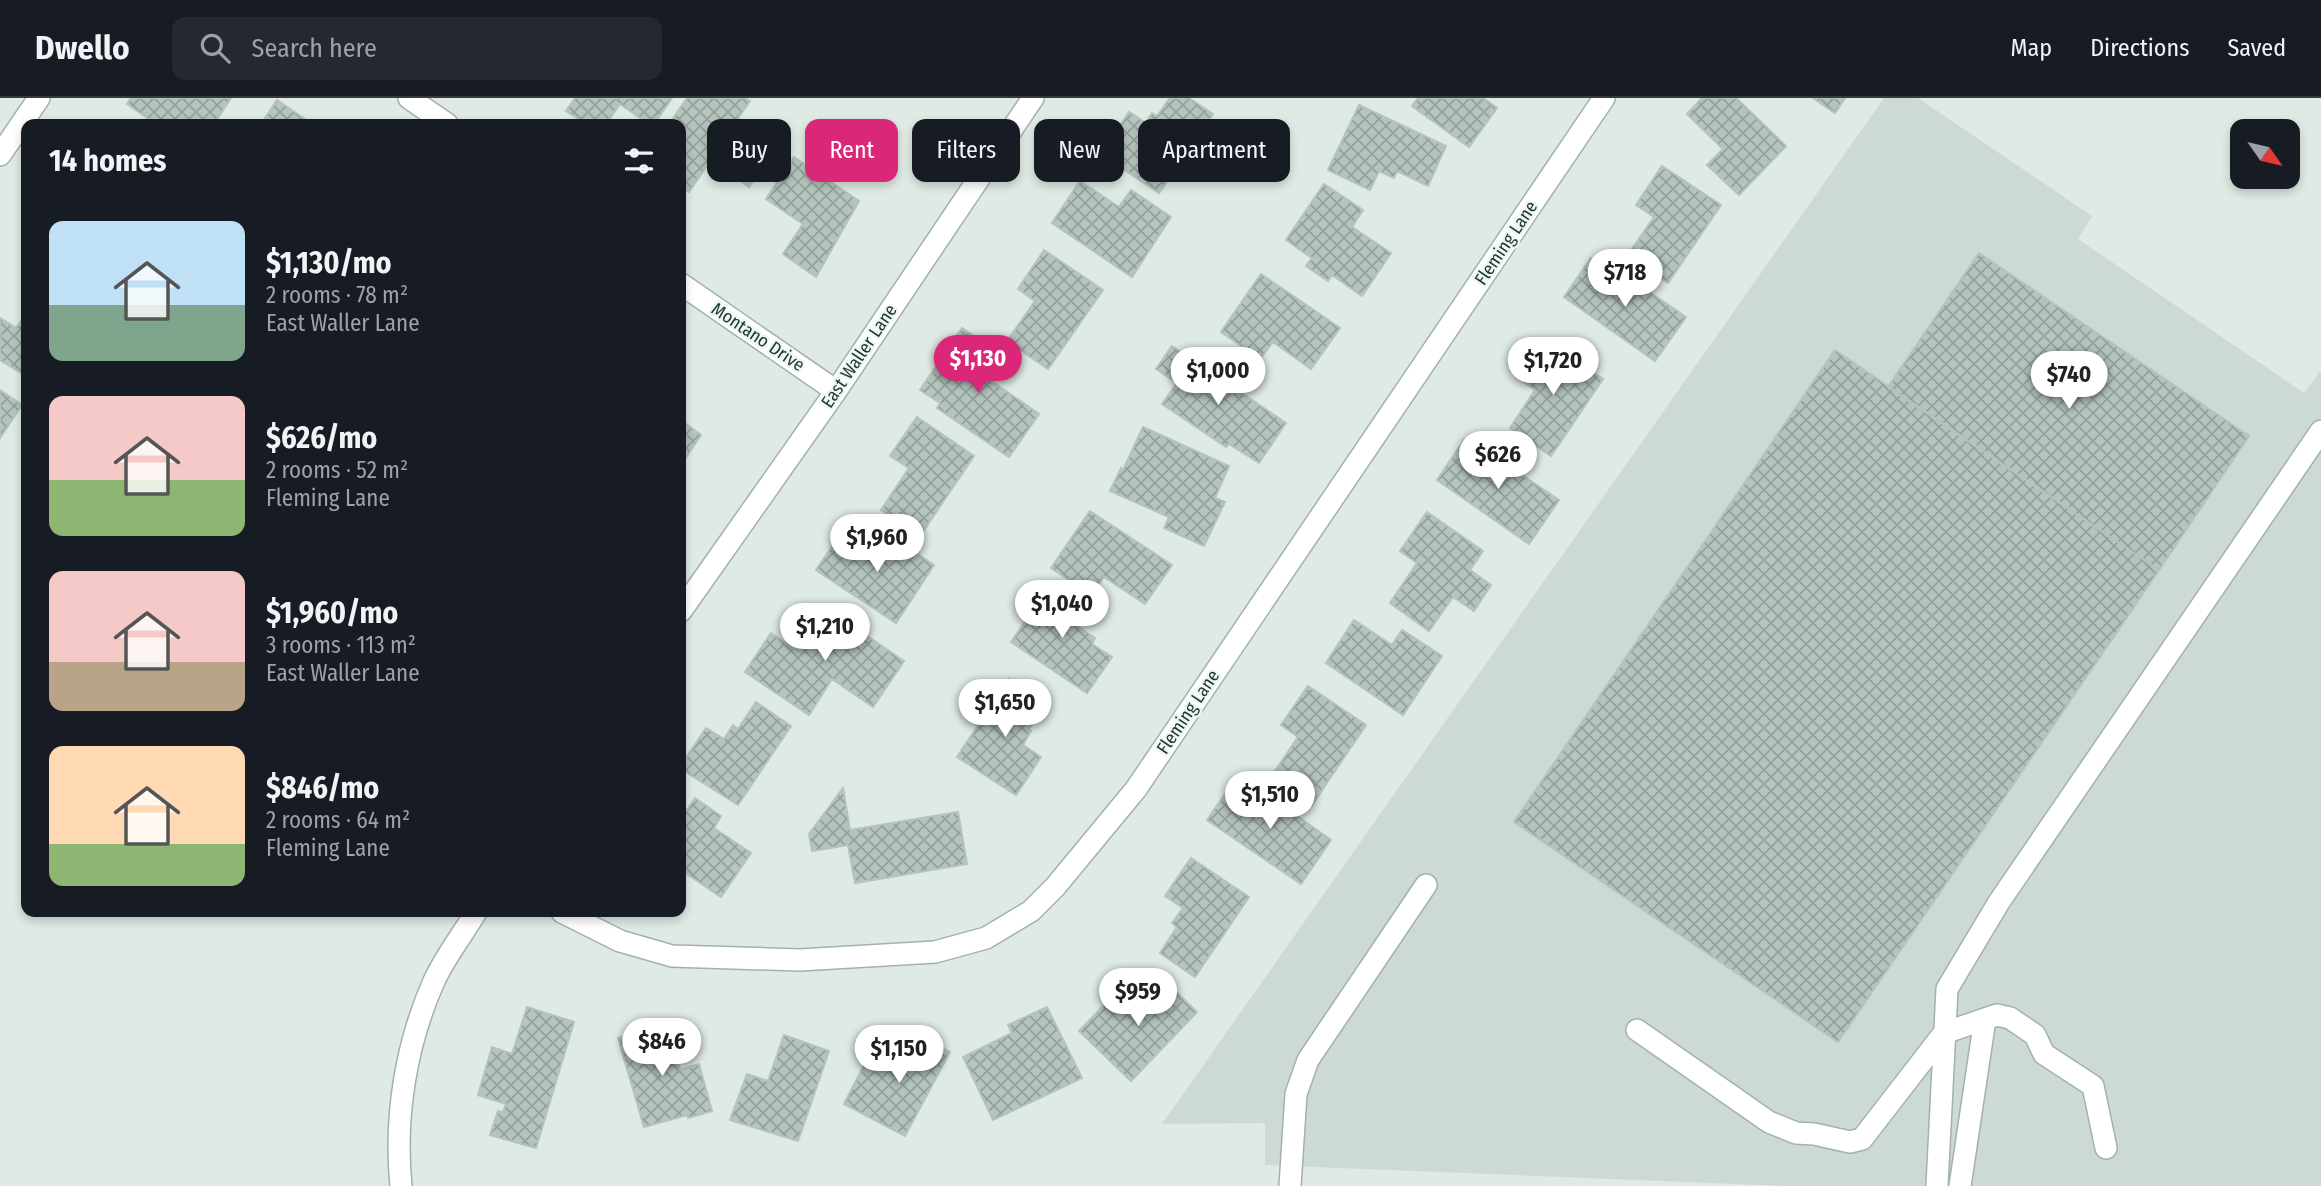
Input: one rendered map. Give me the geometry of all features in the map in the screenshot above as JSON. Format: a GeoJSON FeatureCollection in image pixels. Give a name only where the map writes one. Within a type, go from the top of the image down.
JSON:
{"type":"FeatureCollection","features":[{"type":"Feature","properties":{"kind":"street"},"geometry":{"type":"LineString","coordinates":[[25,119],[39,98]]}},
{"type":"Feature","properties":{"kind":"street"},"geometry":{"type":"LineString","coordinates":[[409,98],[440,119]]}},
{"type":"Feature","properties":{"kind":"street","name":"East Waller Lane"},"geometry":{"type":"LineString","coordinates":[[686,604],[836,390],[1034,98]]}},
{"type":"Feature","properties":{"kind":"street","name":"Fleming Lane"},"geometry":{"type":"LineString","coordinates":[[572,917],[620,941],[672,956],[800,960],[935,952],[986,939],[1031,911],[1055,887],[1136,789],[1604,98]]}},
{"type":"Feature","properties":{"kind":"street"},"geometry":{"type":"LineString","coordinates":[[0,155],[21,124]]}},
{"type":"Feature","properties":{"kind":"street","name":"Montano Drive"},"geometry":{"type":"LineString","coordinates":[[686,287],[836,390]]}},
{"type":"Feature","properties":{"kind":"street"},"geometry":{"type":"LineString","coordinates":[[1937,1186],[1947,989],[1999,902],[2321,431]]}},
{"type":"Feature","properties":{"kind":"street"},"geometry":{"type":"LineString","coordinates":[[1290,1186],[1296,1094],[1308,1060],[1426,885]]}},
{"type":"Feature","properties":{"kind":"street"},"geometry":{"type":"LineString","coordinates":[[401,1186],[399,1118],[413,1035],[435,978],[473,917]]}},
{"type":"Feature","properties":{"kind":"street"},"geometry":{"type":"LineString","coordinates":[[1637,1030],[1769,1122],[1796,1133],[1850,1142],[1862,1139],[1944,1033],[1997,1015],[2010,1018],[2035,1035],[2044,1054],[2093,1086],[2106,1148]]}},
{"type":"Feature","properties":{"kind":"street"},"geometry":{"type":"LineString","coordinates":[[1960,1186],[1986,1019]]}},
{"type":"Feature","properties":{"kind":"shaded area"},"geometry":{"type":"Polygon","coordinates":[[[1884,98],[1918,98],[2092,216],[2078,239],[2304,393],[2321,370],[2321,1186],[1788,1186],[1265,1165],[1265,1123],[1162,1124],[1884,98]]]}},
{"type":"Feature","properties":{"kind":"building"},"geometry":{"type":"Polygon","coordinates":[[[131,98],[231,98],[217,119],[149,119],[127,104],[131,98]]]}},
{"type":"Feature","properties":{"kind":"building"},"geometry":{"type":"Polygon","coordinates":[[[575,98],[672,98],[657,119],[642,119],[620,104],[610,119],[578,119],[566,111],[575,98]]]}},
{"type":"Feature","properties":{"kind":"building"},"geometry":{"type":"Polygon","coordinates":[[[687,98],[745,98],[750,101],[739,119],[707,119],[707,166],[689,192],[686,190],[686,119],[672,119],[687,98]]]}},
{"type":"Feature","properties":{"kind":"building"},"geometry":{"type":"Polygon","coordinates":[[[1170,98],[1189,98],[1213,114],[1210,119],[1148,119],[1152,113],[1157,116],[1170,98]]]}},
{"type":"Feature","properties":{"kind":"building"},"geometry":{"type":"Polygon","coordinates":[[[1418,98],[1483,98],[1497,108],[1469,147],[1412,106],[1418,98]]]}},
{"type":"Feature","properties":{"kind":"building"},"geometry":{"type":"Polygon","coordinates":[[[1702,98],[1736,98],[1786,146],[1739,195],[1707,165],[1723,149],[1687,114],[1702,98]]]}},
{"type":"Feature","properties":{"kind":"building"},"geometry":{"type":"Polygon","coordinates":[[[1813,98],[1845,98],[1835,113],[1813,98]]]}},
{"type":"Feature","properties":{"kind":"building"},"geometry":{"type":"Polygon","coordinates":[[[277,100],[305,119],[264,119],[277,100]]]}},
{"type":"Feature","properties":{"kind":"building"},"geometry":{"type":"Polygon","coordinates":[[[1359,105],[1446,146],[1428,186],[1397,171],[1394,178],[1379,171],[1370,190],[1328,170],[1359,105]]]}},
{"type":"Feature","properties":{"kind":"building"},"geometry":{"type":"Polygon","coordinates":[[[1129,112],[1140,119],[1138,179],[1124,169],[1124,120],[1129,112]]]}},
{"type":"Feature","properties":{"kind":"building"},"geometry":{"type":"Polygon","coordinates":[[[794,157],[805,164],[805,182],[831,182],[859,201],[816,277],[783,254],[803,224],[766,199],[777,182],[791,182],[791,162],[794,157]]]}},
{"type":"Feature","properties":{"kind":"building"},"geometry":{"type":"Polygon","coordinates":[[[1662,166],[1721,205],[1668,283],[1627,256],[1654,217],[1636,205],[1662,166]]]}},
{"type":"Feature","properties":{"kind":"building"},"geometry":{"type":"Polygon","coordinates":[[[1079,182],[1119,207],[1131,190],[1171,217],[1132,277],[1052,223],[1079,182]]]}},
{"type":"Feature","properties":{"kind":"building"},"geometry":{"type":"Polygon","coordinates":[[[1143,182],[1167,182],[1159,193],[1143,182]]]}},
{"type":"Feature","properties":{"kind":"building"},"geometry":{"type":"Polygon","coordinates":[[[1324,184],[1363,210],[1352,227],[1391,253],[1362,296],[1332,275],[1328,281],[1306,266],[1312,258],[1286,240],[1324,184]]]}},
{"type":"Feature","properties":{"kind":"building"},"geometry":{"type":"Polygon","coordinates":[[[1044,250],[1103,290],[1048,369],[1007,341],[1035,301],[1018,289],[1044,250]]]}},
{"type":"Feature","properties":{"kind":"building"},"geometry":{"type":"Polygon","coordinates":[[[1979,253],[2249,436],[2159,570],[1888,387],[1979,253]]]}},
{"type":"Feature","properties":{"kind":"building"},"geometry":{"type":"Polygon","coordinates":[[[1591,258],[1629,284],[1632,280],[1686,317],[1655,361],[1564,297],[1591,258]]]}},
{"type":"Feature","properties":{"kind":"building"},"geometry":{"type":"Polygon","coordinates":[[[1261,274],[1340,328],[1311,369],[1273,342],[1260,359],[1221,332],[1261,274]]]}},
{"type":"Feature","properties":{"kind":"building"},"geometry":{"type":"Polygon","coordinates":[[[0,318],[16,328],[21,320],[21,373],[0,360],[0,318]]]}},
{"type":"Feature","properties":{"kind":"building"},"geometry":{"type":"Polygon","coordinates":[[[962,328],[996,351],[980,373],[1039,414],[1009,457],[937,408],[940,403],[920,390],[962,328]]]}},
{"type":"Feature","properties":{"kind":"building"},"geometry":{"type":"Polygon","coordinates":[[[1544,340],[1603,379],[1551,456],[1510,428],[1535,390],[1518,378],[1544,340]]]}},
{"type":"Feature","properties":{"kind":"building"},"geometry":{"type":"Polygon","coordinates":[[[1172,346],[1286,423],[1259,463],[1229,444],[1226,447],[1162,404],[1177,383],[1156,369],[1172,346]]]}},
{"type":"Feature","properties":{"kind":"building"},"geometry":{"type":"Polygon","coordinates":[[[1835,350],[2159,570],[1838,1042],[1514,822],[1835,350]]]}},
{"type":"Feature","properties":{"kind":"building"},"geometry":{"type":"Polygon","coordinates":[[[0,390],[21,406],[0,438],[0,390]]]}},
{"type":"Feature","properties":{"kind":"building"},"geometry":{"type":"Polygon","coordinates":[[[917,417],[974,456],[920,536],[881,510],[909,468],[890,456],[917,417]]]}},
{"type":"Feature","properties":{"kind":"building"},"geometry":{"type":"Polygon","coordinates":[[[686,424],[701,435],[686,458],[686,424]]]}},
{"type":"Feature","properties":{"kind":"building"},"geometry":{"type":"Polygon","coordinates":[[[1143,427],[1229,466],[1215,498],[1225,502],[1204,546],[1164,528],[1169,517],[1110,491],[1143,427]]]}},
{"type":"Feature","properties":{"kind":"building"},"geometry":{"type":"Polygon","coordinates":[[[1464,440],[1483,453],[1485,450],[1559,500],[1529,544],[1437,480],[1464,440]]]}},
{"type":"Feature","properties":{"kind":"building"},"geometry":{"type":"Polygon","coordinates":[[[1090,511],[1172,565],[1145,604],[1104,577],[1092,595],[1051,568],[1090,511]]]}},
{"type":"Feature","properties":{"kind":"building"},"geometry":{"type":"Polygon","coordinates":[[[1427,512],[1483,551],[1470,570],[1491,585],[1474,611],[1453,597],[1429,631],[1390,603],[1417,563],[1400,551],[1427,512]]]}},
{"type":"Feature","properties":{"kind":"building"},"geometry":{"type":"Polygon","coordinates":[[[842,532],[880,557],[893,538],[934,565],[896,623],[816,570],[842,532]]]}},
{"type":"Feature","properties":{"kind":"building"},"geometry":{"type":"Polygon","coordinates":[[[1050,585],[1088,611],[1077,626],[1095,638],[1092,644],[1112,657],[1087,693],[1011,642],[1050,585]]]}},
{"type":"Feature","properties":{"kind":"building"},"geometry":{"type":"Polygon","coordinates":[[[823,606],[904,661],[873,707],[832,679],[809,715],[745,672],[771,633],[794,649],[823,606]]]}},
{"type":"Feature","properties":{"kind":"building"},"geometry":{"type":"Polygon","coordinates":[[[1354,620],[1392,645],[1402,630],[1442,656],[1403,715],[1326,663],[1354,620]]]}},
{"type":"Feature","properties":{"kind":"building"},"geometry":{"type":"Polygon","coordinates":[[[1009,679],[1046,704],[1029,729],[1031,731],[1023,745],[1041,757],[1016,795],[957,757],[1009,679]]]}},
{"type":"Feature","properties":{"kind":"building"},"geometry":{"type":"Polygon","coordinates":[[[1308,686],[1366,725],[1312,805],[1271,777],[1298,737],[1281,725],[1308,686]]]}},
{"type":"Feature","properties":{"kind":"building"},"geometry":{"type":"Polygon","coordinates":[[[756,702],[791,726],[738,805],[686,772],[686,758],[706,728],[724,739],[733,725],[738,729],[756,702]]]}},
{"type":"Feature","properties":{"kind":"building"},"geometry":{"type":"Polygon","coordinates":[[[1234,781],[1255,795],[1259,789],[1331,840],[1301,884],[1207,820],[1234,781]]]}},
{"type":"Feature","properties":{"kind":"building"},"geometry":{"type":"Polygon","coordinates":[[[843,788],[850,830],[958,812],[967,864],[855,883],[848,845],[812,851],[809,834],[843,788]]]}},
{"type":"Feature","properties":{"kind":"building"},"geometry":{"type":"Polygon","coordinates":[[[695,798],[721,816],[714,828],[751,853],[721,897],[686,873],[687,810],[695,798]]]}},
{"type":"Feature","properties":{"kind":"building"},"geometry":{"type":"Polygon","coordinates":[[[1191,858],[1249,897],[1195,977],[1160,953],[1177,927],[1172,923],[1183,908],[1165,896],[1191,858]]]}},
{"type":"Feature","properties":{"kind":"building"},"geometry":{"type":"Polygon","coordinates":[[[1162,978],[1197,1012],[1131,1081],[1079,1031],[1112,997],[1129,1013],[1162,978]]]}},
{"type":"Feature","properties":{"kind":"building"},"geometry":{"type":"Polygon","coordinates":[[[527,1007],[574,1022],[536,1148],[490,1135],[498,1111],[503,1112],[506,1104],[478,1095],[492,1047],[512,1054],[527,1007]]]}},
{"type":"Feature","properties":{"kind":"building"},"geometry":{"type":"Polygon","coordinates":[[[1047,1007],[1082,1078],[993,1120],[963,1057],[1012,1033],[1008,1025],[1047,1007]]]}},
{"type":"Feature","properties":{"kind":"building"},"geometry":{"type":"Polygon","coordinates":[[[667,1025],[680,1070],[699,1064],[712,1111],[644,1127],[618,1038],[667,1025]]]}},
{"type":"Feature","properties":{"kind":"building"},"geometry":{"type":"Polygon","coordinates":[[[912,1032],[950,1052],[905,1136],[844,1104],[865,1063],[884,1073],[892,1057],[897,1060],[912,1032]]]}},
{"type":"Feature","properties":{"kind":"building"},"geometry":{"type":"Polygon","coordinates":[[[784,1035],[829,1051],[798,1141],[730,1120],[747,1074],[768,1081],[784,1035]]]}}]}
